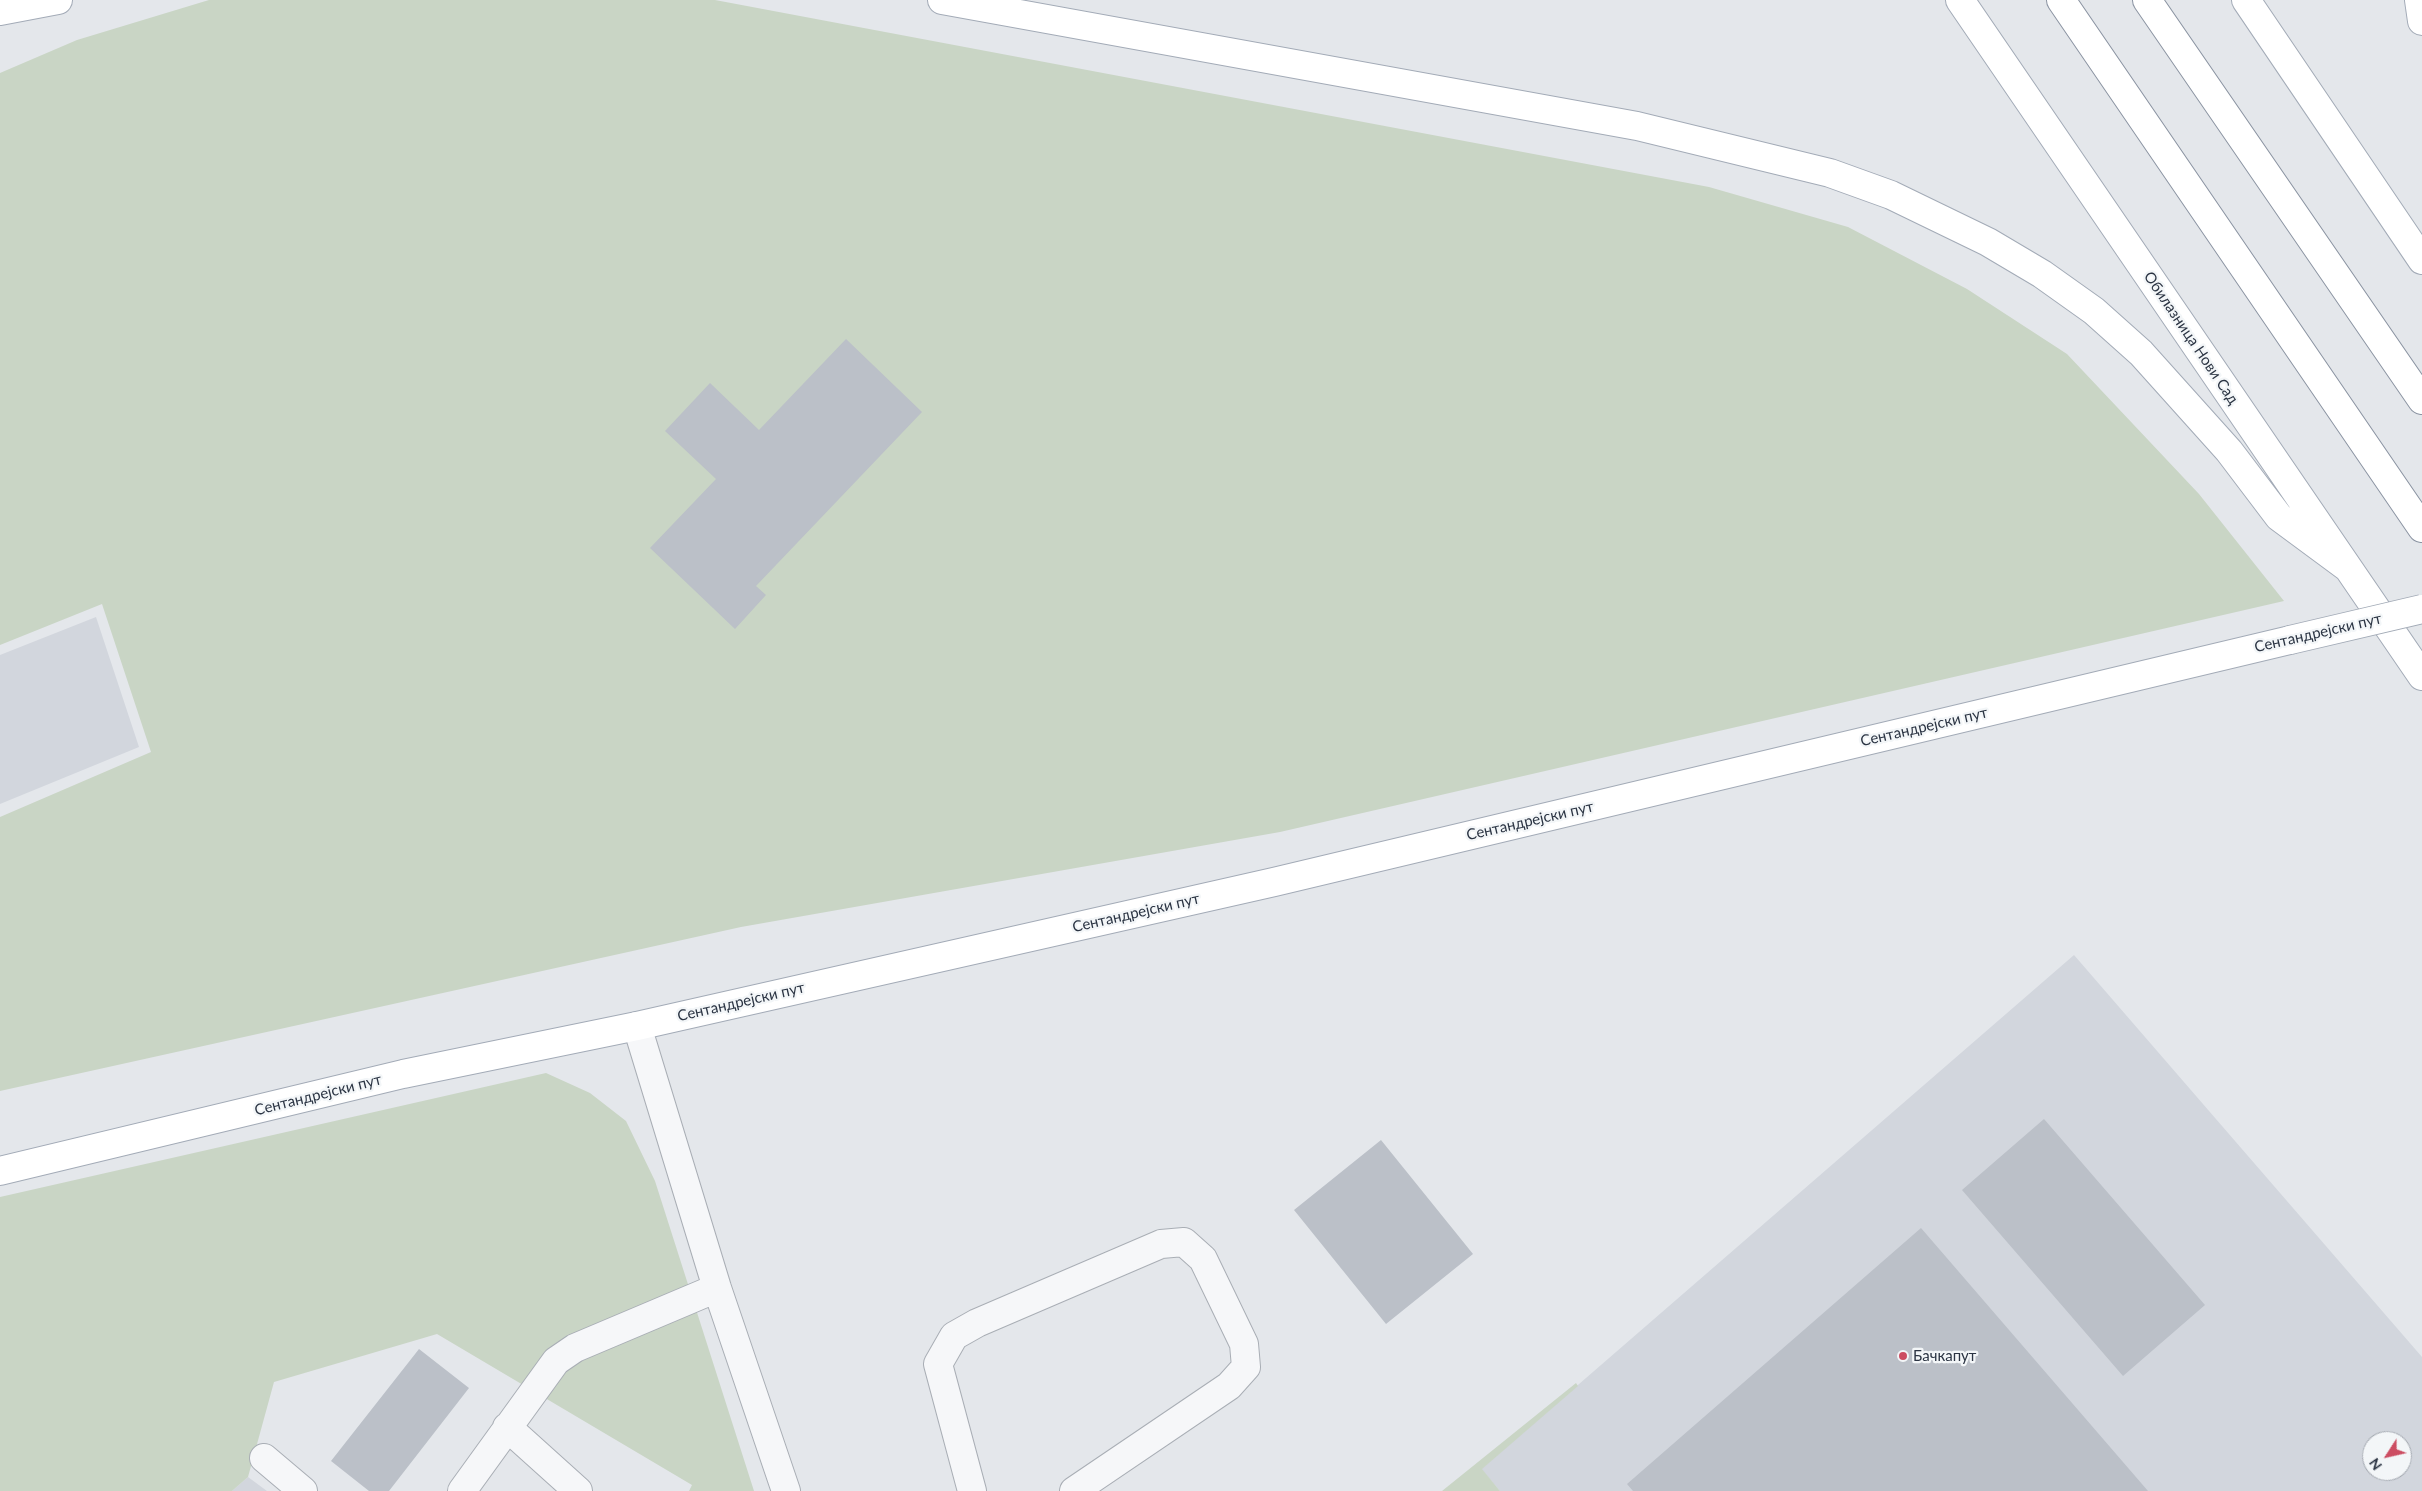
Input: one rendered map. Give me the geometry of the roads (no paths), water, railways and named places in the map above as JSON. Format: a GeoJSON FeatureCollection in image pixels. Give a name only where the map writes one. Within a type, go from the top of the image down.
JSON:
{"type":"FeatureCollection","features":[{"type":"Feature","properties":{"kind":"main road"},"geometry":{"type":"LineString","coordinates":[[0,11],[58,0]]}},
{"type":"Feature","properties":{"kind":"main road"},"geometry":{"type":"LineString","coordinates":[[942,0],[1637,126],[1830,172],[1891,196],[1988,242],[2042,274],[2094,311],[2141,353],[2222,443],[2279,517],[2348,568]]}},
{"type":"Feature","properties":{"kind":"main road","name":"Обилазница Нови Сад"},"geometry":{"type":"LineString","coordinates":[[1960,0],[2422,676]]}},
{"type":"Feature","properties":{"kind":"main road"},"geometry":{"type":"LineString","coordinates":[[2060,0],[2422,528]]}},
{"type":"Feature","properties":{"kind":"main road"},"geometry":{"type":"LineString","coordinates":[[2147,0],[2422,400]]}},
{"type":"Feature","properties":{"kind":"main road"},"geometry":{"type":"LineString","coordinates":[[2246,0],[2422,260]]}},
{"type":"Feature","properties":{"kind":"main road"},"geometry":{"type":"LineString","coordinates":[[2419,0],[2422,20]]}},
{"type":"Feature","properties":{"kind":"main road","name":"Сентандрејски пут"},"geometry":{"type":"LineString","coordinates":[[0,1171],[403,1074],[637,1026],[1274,882],[2422,609]]}},
{"type":"Feature","properties":{"kind":"street"},"geometry":{"type":"LineString","coordinates":[[637,1026],[717,1288],[786,1491]]}},
{"type":"Feature","properties":{"kind":"street"},"geometry":{"type":"LineString","coordinates":[[972,1491],[938,1364],[954,1336],[977,1323],[1161,1244],[1184,1242],[1203,1259],[1244,1344],[1246,1367],[1229,1386],[1074,1491]]}},
{"type":"Feature","properties":{"kind":"street"},"geometry":{"type":"LineString","coordinates":[[462,1491],[556,1361],[575,1348],[717,1288]]}},
{"type":"Feature","properties":{"kind":"street"},"geometry":{"type":"LineString","coordinates":[[507,1427],[578,1491]]}},
{"type":"Feature","properties":{"kind":"street"},"geometry":{"type":"LineString","coordinates":[[264,1458],[303,1491]]}},
{"type":"Feature","properties":{"kind":"place","name":"Бачкапут"},"geometry":{"type":"Point","coordinates":[1903,1356]}}]}
